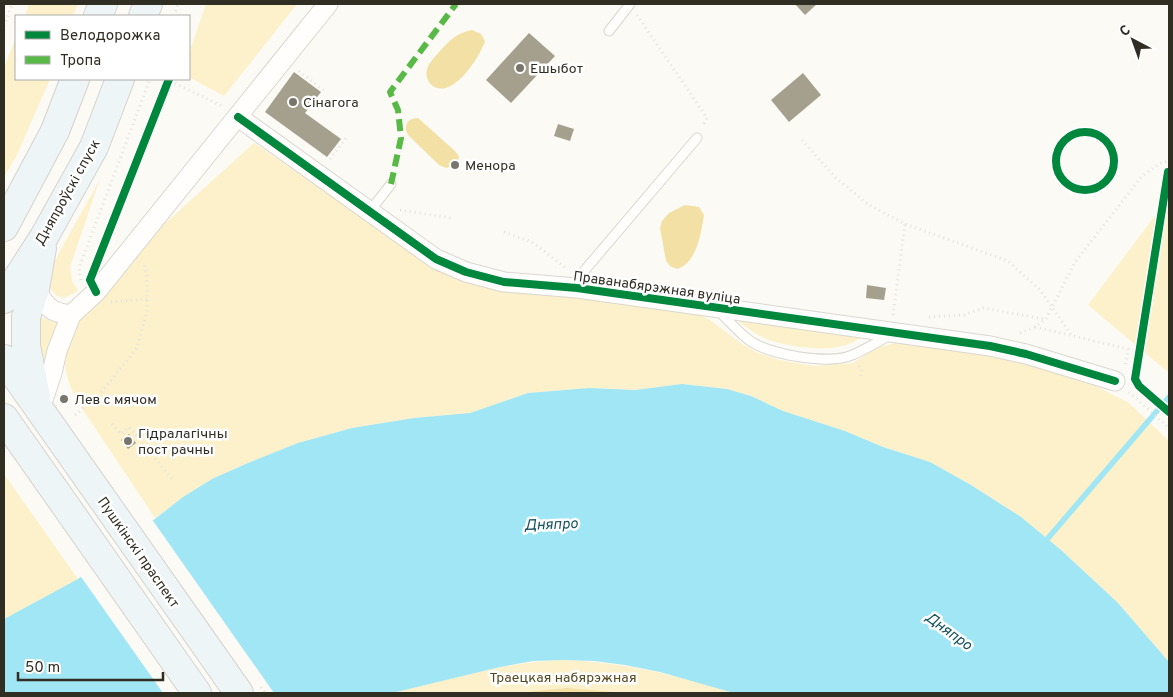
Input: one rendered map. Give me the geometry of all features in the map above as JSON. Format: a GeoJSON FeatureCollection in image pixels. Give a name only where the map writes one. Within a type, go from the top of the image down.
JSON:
{"type":"FeatureCollection","features":[{"type":"Feature","properties":{"kind":"main road"},"geometry":{"type":"LineString","coordinates":[[4,227],[55,131],[74,80]]}},
{"type":"Feature","properties":{"kind":"main road","name":"Дняпроўскі спуск"},"geometry":{"type":"LineString","coordinates":[[4,299],[44,237],[94,147],[120,80]]}},
{"type":"Feature","properties":{"kind":"main road","name":"Пушкінскі праспект"},"geometry":{"type":"LineString","coordinates":[[39,411],[26,346],[26,317],[35,289],[44,237]]}},
{"type":"Feature","properties":{"kind":"main road","name":"Пушкінскі праспект"},"geometry":{"type":"LineString","coordinates":[[4,359],[239,693]]}},
{"type":"Feature","properties":{"kind":"main road"},"geometry":{"type":"LineString","coordinates":[[6,426],[197,693]]}},
{"type":"Feature","properties":{"kind":"street"},"geometry":{"type":"LineString","coordinates":[[39,411],[52,373],[57,351],[71,315],[96,292],[231,112],[328,4]]}},
{"type":"Feature","properties":{"kind":"street","name":"Праванабярэжная вуліца"},"geometry":{"type":"LineString","coordinates":[[231,112],[436,259],[466,272],[504,282],[578,283],[715,307],[990,346],[1026,354],[1119,384]]}},
{"type":"Feature","properties":{"kind":"street"},"geometry":{"type":"LineString","coordinates":[[35,289],[48,308],[59,314],[71,315]]}},
{"type":"Feature","properties":{"kind":"lane"},"geometry":{"type":"LineString","coordinates":[[609,32],[630,4]]}},
{"type":"Feature","properties":{"kind":"lane"},"geometry":{"type":"LineString","coordinates":[[578,283],[697,138]]}},
{"type":"Feature","properties":{"kind":"lane"},"geometry":{"type":"LineString","coordinates":[[376,215],[390,184]]}},
{"type":"Feature","properties":{"kind":"lane"},"geometry":{"type":"LineString","coordinates":[[715,307],[749,341],[782,353],[816,359],[837,360],[852,356],[890,332]]}},
{"type":"Feature","properties":{"kind":"path"},"geometry":{"type":"LineString","coordinates":[[4,26],[12,4]]}},
{"type":"Feature","properties":{"kind":"path"},"geometry":{"type":"LineString","coordinates":[[630,4],[707,118],[697,138]]}},
{"type":"Feature","properties":{"kind":"path"},"geometry":{"type":"LineString","coordinates":[[295,68],[326,92]]}},
{"type":"Feature","properties":{"kind":"path"},"geometry":{"type":"LineString","coordinates":[[148,299],[104,303],[96,292],[81,280],[79,268],[150,80]]}},
{"type":"Feature","properties":{"kind":"path"},"geometry":{"type":"LineString","coordinates":[[165,89],[168,80]]}},
{"type":"Feature","properties":{"kind":"path"},"geometry":{"type":"LineString","coordinates":[[170,80],[231,112]]}},
{"type":"Feature","properties":{"kind":"path"},"geometry":{"type":"LineString","coordinates":[[327,164],[346,138]]}},
{"type":"Feature","properties":{"kind":"path"},"geometry":{"type":"LineString","coordinates":[[802,140],[836,178],[869,205],[905,224],[1008,261],[1040,290],[1072,336]]}},
{"type":"Feature","properties":{"kind":"path"},"geometry":{"type":"LineString","coordinates":[[990,346],[1035,327],[1046,319],[1075,262],[1136,174],[1169,161]]}},
{"type":"Feature","properties":{"kind":"path"},"geometry":{"type":"LineString","coordinates":[[1136,174],[1160,173]]}},
{"type":"Feature","properties":{"kind":"path"},"geometry":{"type":"LineString","coordinates":[[376,215],[391,208],[451,218]]}},
{"type":"Feature","properties":{"kind":"path"},"geometry":{"type":"LineString","coordinates":[[890,332],[905,224]]}},
{"type":"Feature","properties":{"kind":"path"},"geometry":{"type":"LineString","coordinates":[[504,232],[532,242],[578,283]]}},
{"type":"Feature","properties":{"kind":"path"},"geometry":{"type":"LineString","coordinates":[[74,415],[95,400],[137,348],[148,312],[148,276],[144,261]]}},
{"type":"Feature","properties":{"kind":"path"},"geometry":{"type":"LineString","coordinates":[[928,317],[964,316],[982,308],[1046,319]]}},
{"type":"Feature","properties":{"kind":"path"},"geometry":{"type":"LineString","coordinates":[[1035,327],[1128,349],[1119,384],[1169,428]]}},
{"type":"Feature","properties":{"kind":"path"},"geometry":{"type":"LineString","coordinates":[[112,424],[120,434],[129,426],[172,479]]}},
{"type":"Feature","properties":{"kind":"green space"},"geometry":{"type":"Polygon","coordinates":[[[29,4],[78,4],[73,15],[25,15],[29,4]]]}},
{"type":"Feature","properties":{"kind":"green space"},"geometry":{"type":"Polygon","coordinates":[[[206,4],[297,4],[224,96],[190,78],[190,50],[206,4]]]}},
{"type":"Feature","properties":{"kind":"green space"},"geometry":{"type":"Polygon","coordinates":[[[15,40],[15,80],[50,80],[16,157],[4,177],[4,68],[15,40]]]}},
{"type":"Feature","properties":{"kind":"green space"},"geometry":{"type":"Polygon","coordinates":[[[254,143],[425,260],[584,298],[695,312],[710,320],[742,344],[758,353],[779,360],[814,366],[853,363],[876,348],[899,342],[1026,361],[1092,384],[1129,403],[1169,441],[1169,662],[1118,603],[1061,550],[1021,517],[971,485],[930,462],[883,447],[845,431],[782,411],[751,396],[727,389],[682,384],[635,390],[589,388],[528,393],[470,413],[414,418],[352,428],[298,443],[212,479],[183,497],[155,518],[77,401],[69,383],[65,367],[67,340],[70,330],[140,246],[254,143]]]}},
{"type":"Feature","properties":{"kind":"green space"},"geometry":{"type":"Polygon","coordinates":[[[100,179],[70,267],[72,281],[78,291],[64,298],[57,296],[48,286],[49,274],[100,179]]]}},
{"type":"Feature","properties":{"kind":"green space"},"geometry":{"type":"Polygon","coordinates":[[[1169,197],[1169,373],[1088,305],[1169,197]]]}},
{"type":"Feature","properties":{"kind":"green space"},"geometry":{"type":"Polygon","coordinates":[[[40,317],[60,324],[44,360],[40,361],[37,321],[40,317]]]}},
{"type":"Feature","properties":{"kind":"green space"},"geometry":{"type":"Polygon","coordinates":[[[741,317],[859,332],[860,338],[840,347],[816,348],[791,345],[769,340],[757,334],[739,322],[741,317]]]}},
{"type":"Feature","properties":{"kind":"green space"},"geometry":{"type":"Polygon","coordinates":[[[4,474],[78,579],[4,619],[4,474]]]}},
{"type":"Feature","properties":{"kind":"green space","name":"Траецкая набярэжная"},"geometry":{"type":"Polygon","coordinates":[[[563,660],[607,663],[650,670],[734,693],[392,693],[498,668],[541,661],[563,660]]]}},
{"type":"Feature","properties":{"kind":"shaded area"},"geometry":{"type":"Polygon","coordinates":[[[472,30],[481,34],[485,41],[470,68],[458,81],[446,88],[442,89],[431,85],[427,78],[430,62],[454,38],[472,30]]]}},
{"type":"Feature","properties":{"kind":"shaded area"},"geometry":{"type":"Polygon","coordinates":[[[418,118],[455,151],[459,156],[458,162],[446,168],[439,165],[409,136],[406,131],[407,123],[418,118]]]}},
{"type":"Feature","properties":{"kind":"shaded area"},"geometry":{"type":"Polygon","coordinates":[[[685,205],[699,207],[704,215],[694,254],[684,266],[677,269],[670,266],[666,261],[660,228],[662,221],[669,213],[685,205]]]}},
{"type":"Feature","properties":{"kind":"shaded area"},"geometry":{"type":"Polygon","coordinates":[[[567,688],[613,692],[620,693],[516,693],[567,688]]]}},
{"type":"Feature","properties":{"kind":"water","name":"Дняпро"},"geometry":{"type":"Polygon","coordinates":[[[682,384],[727,389],[751,396],[783,411],[930,462],[971,485],[1021,517],[1061,550],[1118,603],[1169,662],[1169,693],[734,693],[660,672],[625,665],[563,660],[533,661],[500,667],[392,693],[4,693],[4,619],[78,579],[183,497],[212,479],[298,443],[352,428],[414,418],[470,413],[528,393],[589,388],[635,390],[682,384]]]}},
{"type":"Feature","properties":{"kind":"pier"},"geometry":{"type":"Polygon","coordinates":[[[151,518],[274,693],[163,693],[79,574],[151,518]]]}},
{"type":"Feature","properties":{"kind":"building"},"geometry":{"type":"Polygon","coordinates":[[[795,4],[817,4],[805,15],[795,4]]]}},
{"type":"Feature","properties":{"kind":"building","name":"Ешыбот"},"geometry":{"type":"Polygon","coordinates":[[[529,33],[555,56],[511,103],[486,80],[529,33]]]}},
{"type":"Feature","properties":{"kind":"building","name":"Сінагога"},"geometry":{"type":"Polygon","coordinates":[[[294,72],[321,92],[305,113],[341,139],[327,157],[265,112],[294,72]]]}},
{"type":"Feature","properties":{"kind":"building"},"geometry":{"type":"Polygon","coordinates":[[[803,73],[821,95],[789,122],[771,100],[803,73]]]}},
{"type":"Feature","properties":{"kind":"building"},"geometry":{"type":"Polygon","coordinates":[[[558,124],[574,129],[570,141],[554,136],[558,124]]]}},
{"type":"Feature","properties":{"kind":"building"},"geometry":{"type":"Polygon","coordinates":[[[867,285],[886,288],[884,300],[866,298],[867,285]]]}},
{"type":"Feature","properties":{"kind":"building","name":"Гідралагічны пост рачны"},"geometry":{"type":"Polygon","coordinates":[[[129,434],[136,443],[128,449],[121,440],[129,434]]]}},
{"type":"Feature","properties":{"kind":"waterway"},"geometry":{"type":"LineString","coordinates":[[1043,544],[1169,397]]}},
{"type":"Feature","properties":{"kind":"marked path"},"geometry":{"type":"LineString","coordinates":[[391,184],[401,138],[398,110],[390,92],[456,4]]}},
{"type":"Feature","properties":{"kind":"cycle path"},"geometry":{"type":"LineString","coordinates":[[96,292],[90,280],[169,80]]}},
{"type":"Feature","properties":{"kind":"cycle path"},"geometry":{"type":"LineString","coordinates":[[238,117],[436,259],[466,272],[504,282],[577,288],[990,346],[1026,354],[1115,381]]}},
{"type":"Feature","properties":{"kind":"cycle path"},"geometry":{"type":"LineString","coordinates":[[1079,132],[1091,132],[1106,140],[1114,155],[1114,161],[1114,167],[1106,182],[1091,190],[1079,190],[1064,182],[1056,167],[1056,155],[1064,140],[1079,132]]}},
{"type":"Feature","properties":{"kind":"cycle path"},"geometry":{"type":"LineString","coordinates":[[1168,172],[1135,379],[1139,386],[1169,412]]}},
{"type":"Feature","properties":{"kind":"place","name":"Ешыбот"},"geometry":{"type":"Point","coordinates":[520,68]}},
{"type":"Feature","properties":{"kind":"place","name":"Сінагога"},"geometry":{"type":"Point","coordinates":[293,102]}},
{"type":"Feature","properties":{"kind":"place","name":"Менора"},"geometry":{"type":"Point","coordinates":[455,165]}},
{"type":"Feature","properties":{"kind":"place","name":"Лев с мячом"},"geometry":{"type":"Point","coordinates":[64,399]}},
{"type":"Feature","properties":{"kind":"place","name":"Гідралагічны пост рачны"},"geometry":{"type":"Point","coordinates":[128,441]}}]}
